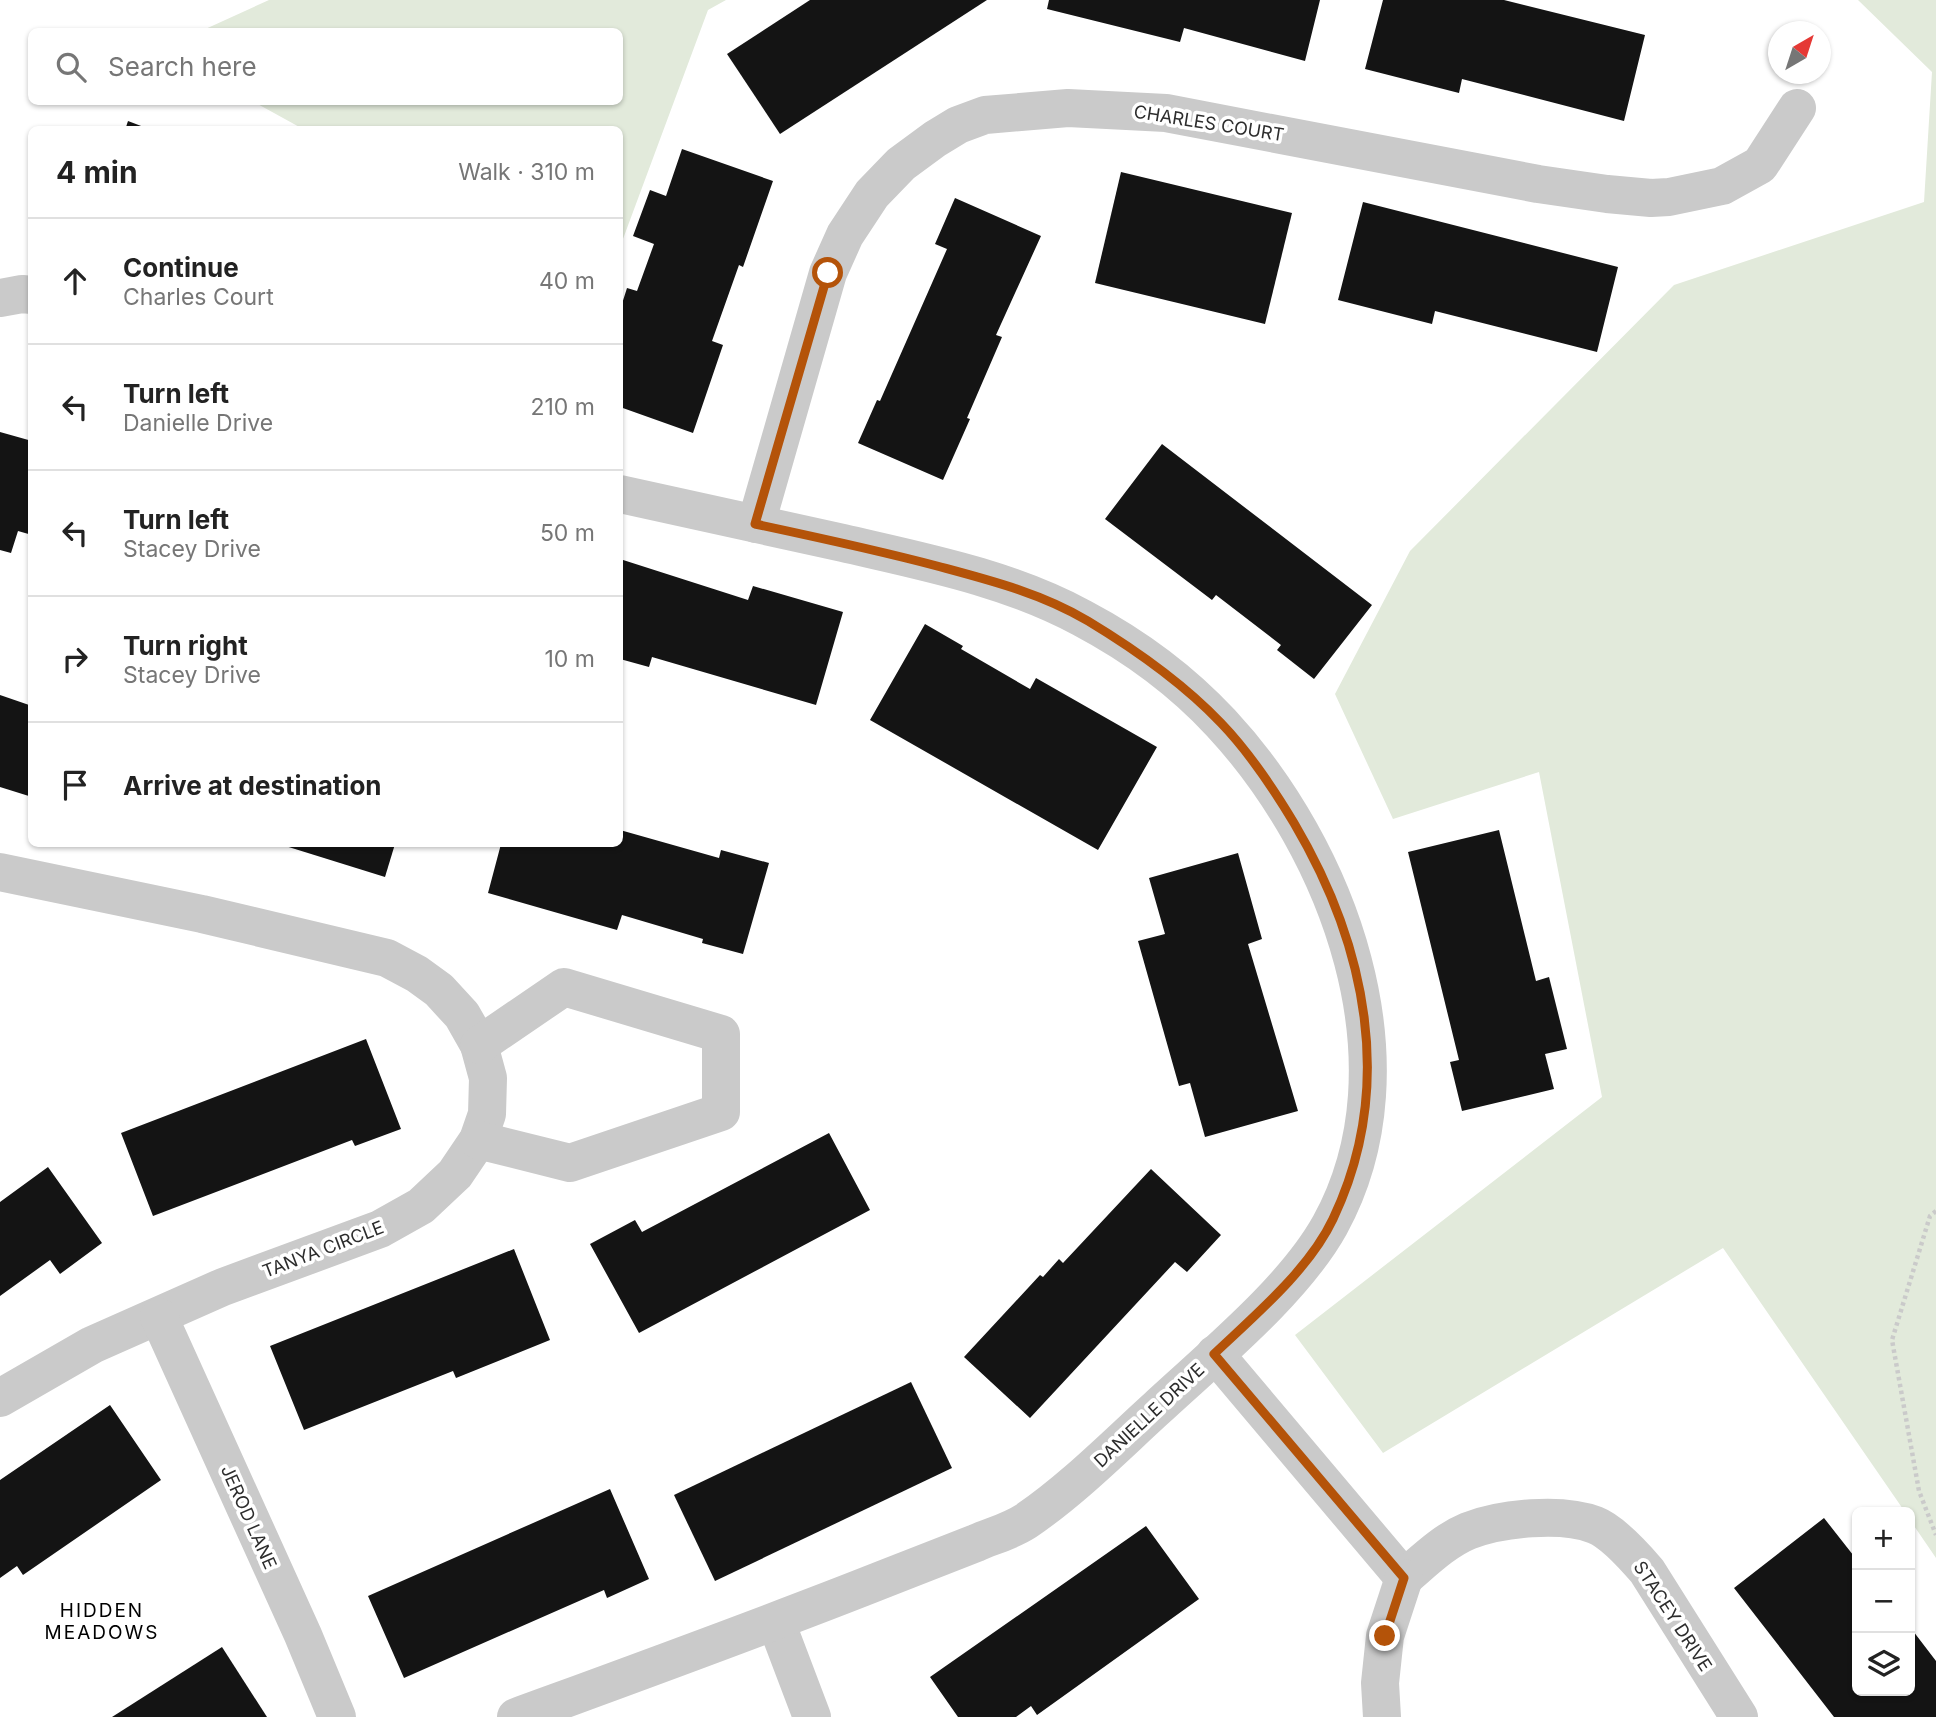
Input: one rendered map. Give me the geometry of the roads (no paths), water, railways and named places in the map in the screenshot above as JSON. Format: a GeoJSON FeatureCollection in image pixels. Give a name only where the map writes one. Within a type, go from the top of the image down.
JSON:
{"type":"FeatureCollection","features":[{"type":"Feature","properties":{"kind":"street","name":"CHARLES COURT"},"geometry":{"type":"LineString","coordinates":[[755,524],[828,273],[845,235],[872,194],[901,164],[958,125],[985,115],[1068,108],[1166,113],[1538,184],[1651,198],[1722,186],[1760,165],[1797,108]]}},
{"type":"Feature","properties":{"kind":"street"},"geometry":{"type":"LineString","coordinates":[[0,298],[28,295]]}},
{"type":"Feature","properties":{"kind":"street","name":"DANIELLE DRIVE"},"geometry":{"type":"LineString","coordinates":[[516,1717],[776,1622],[1019,1525],[1063,1493],[1278,1293],[1317,1245],[1332,1221],[1356,1164],[1367,1096],[1365,1020],[1358,979],[1345,932],[1306,845],[1275,791],[1224,725],[1156,665],[1086,620],[1049,601],[1003,583],[889,554],[623,495]]}},
{"type":"Feature","properties":{"kind":"street","name":"TANYA CIRCLE"},"geometry":{"type":"LineString","coordinates":[[0,872],[202,914],[387,958],[439,990],[462,1015],[479,1045],[488,1079],[487,1114],[478,1140],[455,1174],[421,1206],[390,1223],[223,1287],[92,1345],[0,1398]]}},
{"type":"Feature","properties":{"kind":"street"},"geometry":{"type":"LineString","coordinates":[[478,1140],[570,1163],[720,1112],[721,1034],[564,987],[479,1045]]}},
{"type":"Feature","properties":{"kind":"street","name":"JEROD LANE"},"geometry":{"type":"LineString","coordinates":[[159,1317],[303,1635],[337,1717]]}},
{"type":"Feature","properties":{"kind":"street"},"geometry":{"type":"LineString","coordinates":[[1214,1354],[1404,1578],[1385,1636],[1380,1683],[1381,1717]]}},
{"type":"Feature","properties":{"kind":"street","name":"STACEY DRIVE"},"geometry":{"type":"LineString","coordinates":[[1404,1578],[1446,1543],[1468,1531],[1498,1522],[1538,1518],[1598,1525],[1632,1554],[1647,1571],[1739,1717]]}},
{"type":"Feature","properties":{"kind":"street"},"geometry":{"type":"LineString","coordinates":[[776,1622],[812,1717]]}},
{"type":"Feature","properties":{"kind":"district","name":"HIDDEN MEADOWS"},"geometry":{"type":"Point","coordinates":[102,1621]}}]}
